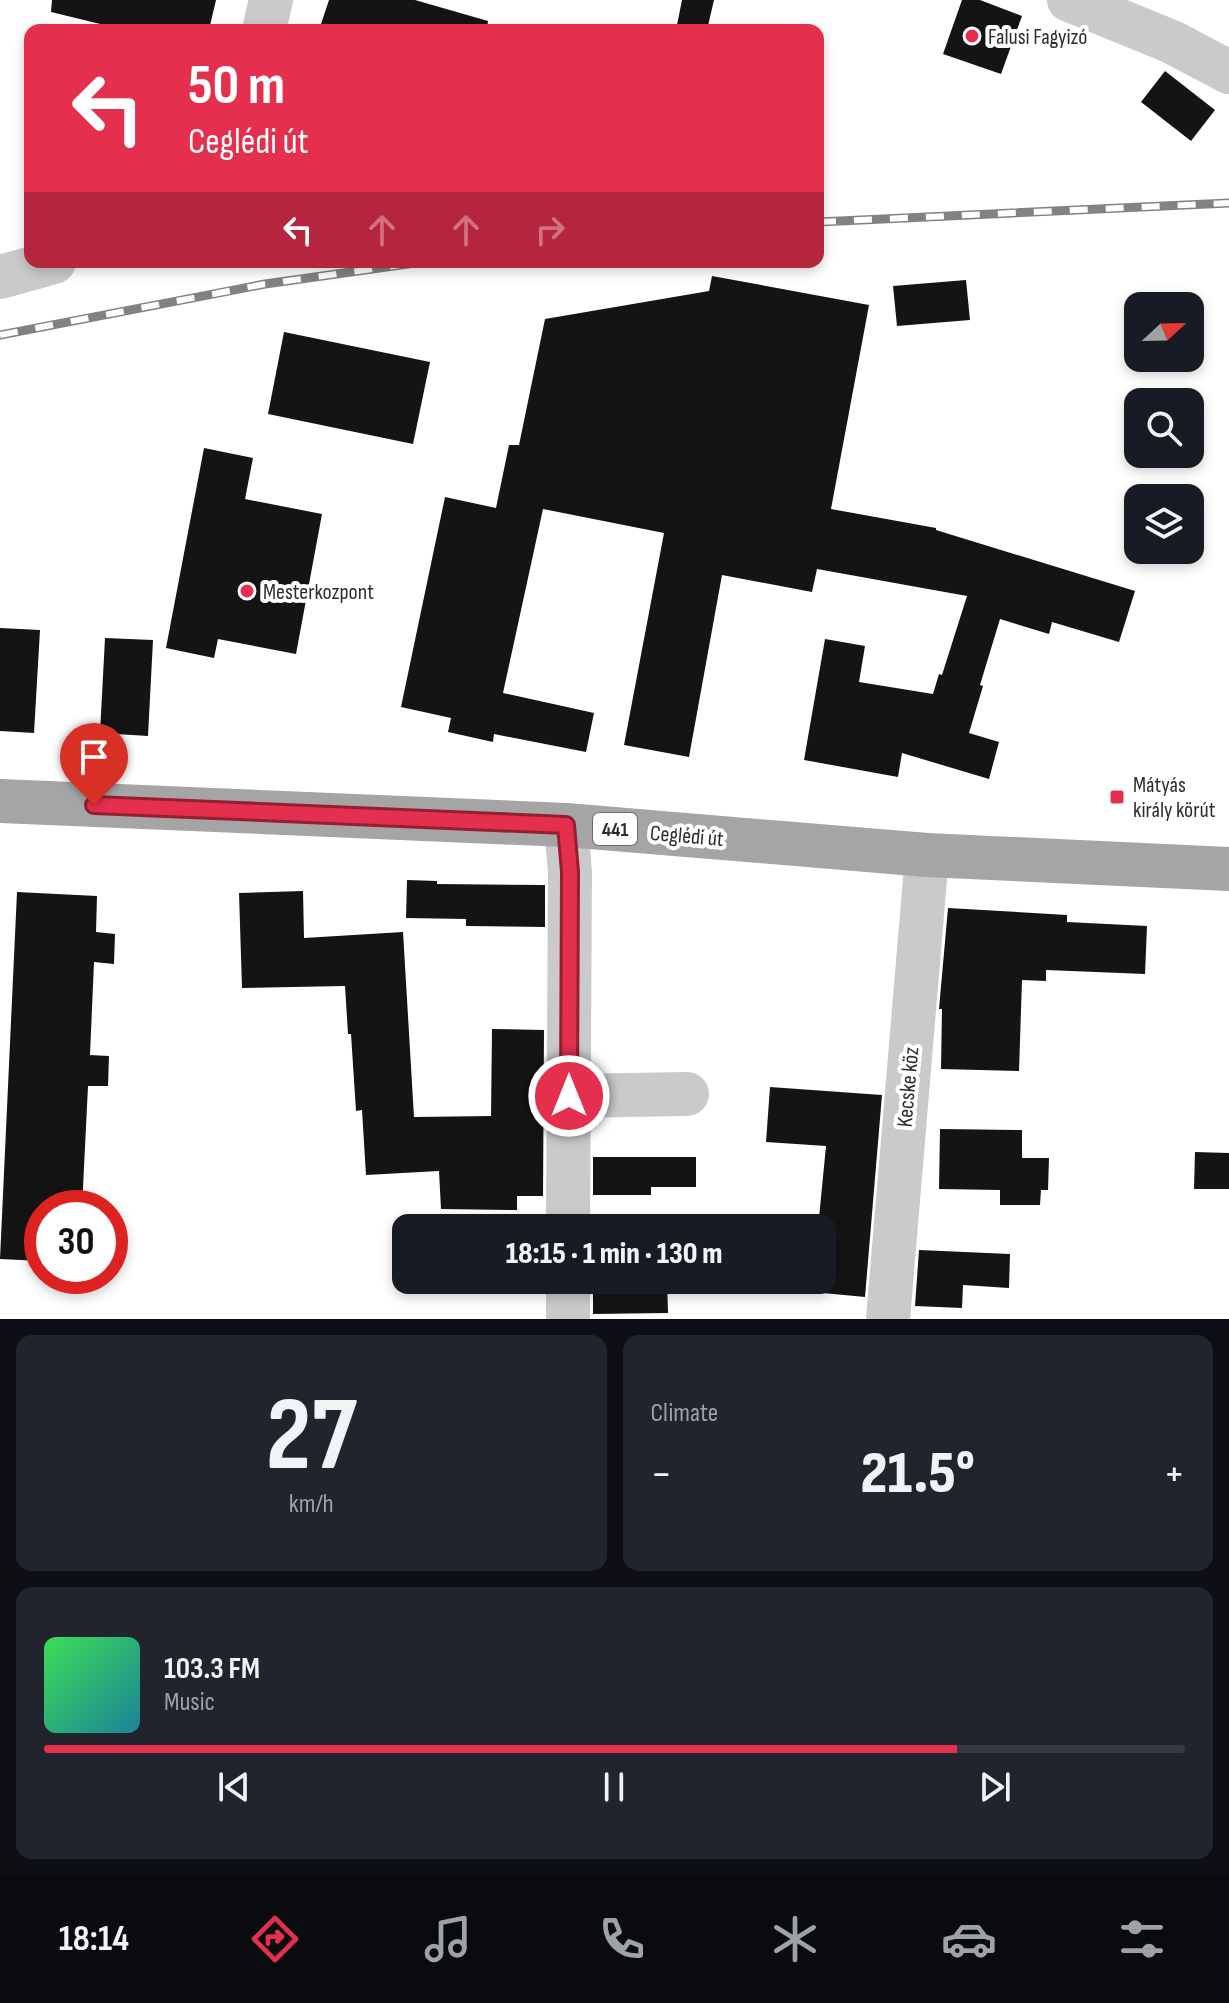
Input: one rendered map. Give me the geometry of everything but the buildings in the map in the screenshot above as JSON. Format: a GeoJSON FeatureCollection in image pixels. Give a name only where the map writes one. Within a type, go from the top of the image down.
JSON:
{"type":"FeatureCollection","features":[{"type":"Feature","properties":{"kind":"main road","name":"Ceglédi út"},"geometry":{"type":"LineString","coordinates":[[0,801],[566,825],[927,855],[1229,869]]}},
{"type":"Feature","properties":{"kind":"street"},"geometry":{"type":"LineString","coordinates":[[265,24],[271,0]]}},
{"type":"Feature","properties":{"kind":"street"},"geometry":{"type":"LineString","coordinates":[[1069,0],[1172,42],[1229,72]]}},
{"type":"Feature","properties":{"kind":"street"},"geometry":{"type":"LineString","coordinates":[[0,277],[32,268]]}},
{"type":"Feature","properties":{"kind":"street"},"geometry":{"type":"LineString","coordinates":[[566,825],[570,872],[568,1214]]}},
{"type":"Feature","properties":{"kind":"street","name":"Kecske köz"},"geometry":{"type":"LineString","coordinates":[[888,1319],[927,855]]}},
{"type":"Feature","properties":{"kind":"street"},"geometry":{"type":"LineString","coordinates":[[569,1096],[687,1094]]}},
{"type":"Feature","properties":{"kind":"street"},"geometry":{"type":"LineString","coordinates":[[568,1294],[568,1319]]}},
{"type":"Feature","properties":{"kind":"railway"},"geometry":{"type":"LineString","coordinates":[[824,222],[1229,203]]}},
{"type":"Feature","properties":{"kind":"railway"},"geometry":{"type":"LineString","coordinates":[[0,335],[265,284],[379,268]]}},
{"type":"Feature","properties":{"kind":"place","name":"Falusi Fagyizó"},"geometry":{"type":"Point","coordinates":[972,36]}},
{"type":"Feature","properties":{"kind":"place","name":"Mesterkozpont"},"geometry":{"type":"Point","coordinates":[247,591]}},
{"type":"Feature","properties":{"kind":"place","name":"Mátyás király körút"},"geometry":{"type":"Point","coordinates":[1117,797]}},
{"type":"Feature","properties":{"kind":"route"},"geometry":{"type":"LineString","coordinates":[[94,805],[566,825],[570,872],[569,1096]]}}]}
